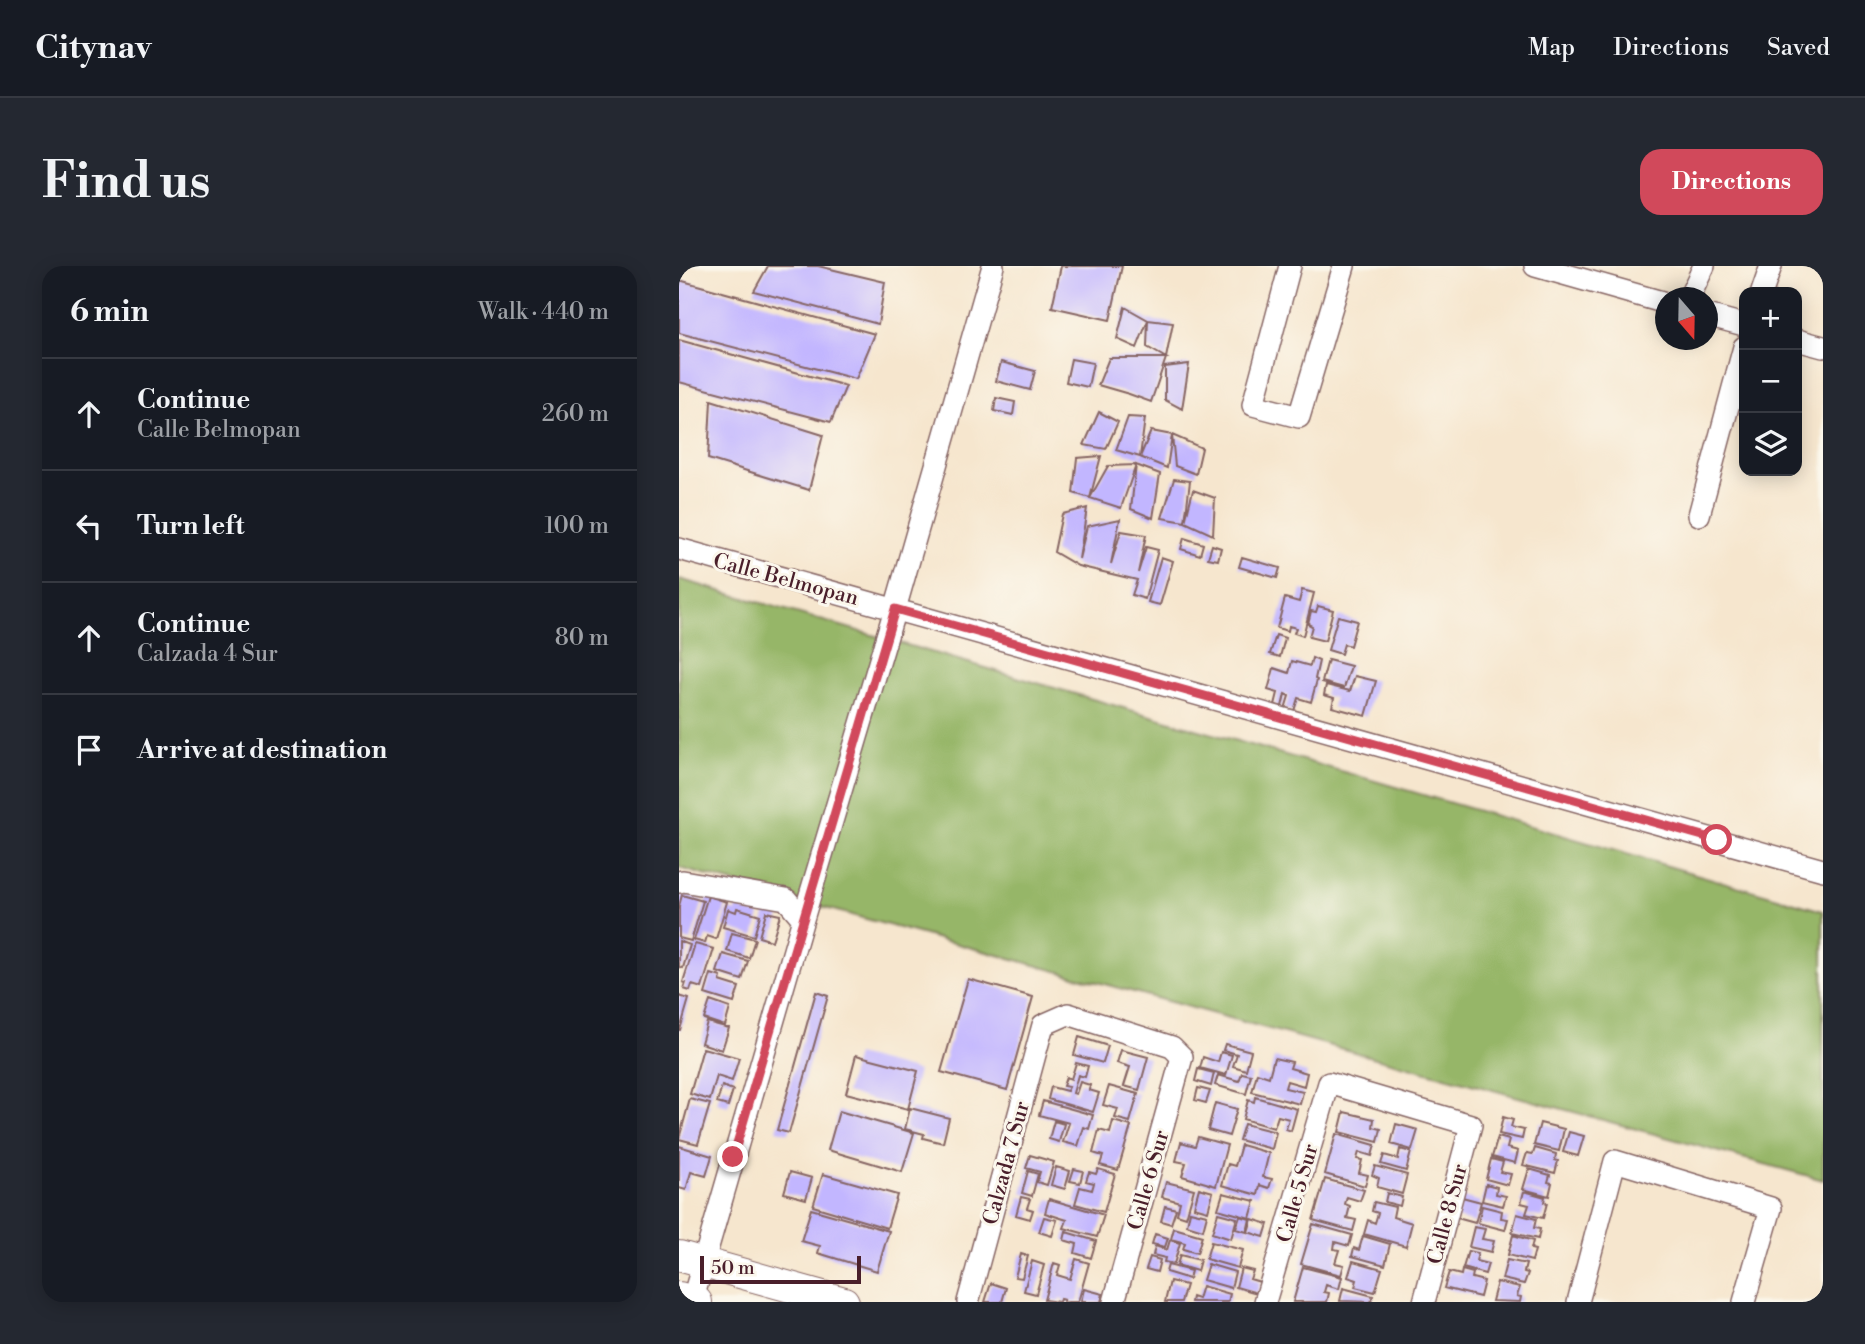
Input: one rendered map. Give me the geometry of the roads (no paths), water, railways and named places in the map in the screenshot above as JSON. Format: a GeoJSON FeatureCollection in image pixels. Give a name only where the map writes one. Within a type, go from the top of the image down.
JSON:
{"type":"FeatureCollection","features":[{"type":"Feature","properties":{"kind":"street"},"geometry":{"type":"LineString","coordinates":[[690,1300],[691,1260],[803,919],[993,266]]}},
{"type":"Feature","properties":{"kind":"street"},"geometry":{"type":"LineString","coordinates":[[1290,266],[1252,405],[1299,417],[1344,266]]}},
{"type":"Feature","properties":{"kind":"street"},"geometry":{"type":"LineString","coordinates":[[1535,266],[1655,300]]}},
{"type":"Feature","properties":{"kind":"street"},"geometry":{"type":"LineString","coordinates":[[1694,287],[1704,266]]}},
{"type":"Feature","properties":{"kind":"street"},"geometry":{"type":"LineString","coordinates":[[1764,287],[1771,266]]}},
{"type":"Feature","properties":{"kind":"street"},"geometry":{"type":"LineString","coordinates":[[1718,318],[1739,324]]}},
{"type":"Feature","properties":{"kind":"street"},"geometry":{"type":"LineString","coordinates":[[1802,341],[1823,347]]}},
{"type":"Feature","properties":{"kind":"street"},"geometry":{"type":"LineString","coordinates":[[1699,515],[1743,350]]}},
{"type":"Feature","properties":{"kind":"street","name":"Calle Belmopan"},"geometry":{"type":"LineString","coordinates":[[679,549],[1823,870]]}},
{"type":"Feature","properties":{"kind":"street"},"geometry":{"type":"LineString","coordinates":[[679,881],[786,900],[803,919]]}},
{"type":"Feature","properties":{"kind":"street","name":"Calle 6 Sur"},"geometry":{"type":"LineString","coordinates":[[1043,1025],[1068,1014],[1172,1047],[1182,1057],[1114,1302]]}},
{"type":"Feature","properties":{"kind":"street","name":"Calzada 7 Sur"},"geometry":{"type":"LineString","coordinates":[[968,1302],[1043,1025]]}},
{"type":"Feature","properties":{"kind":"street","name":"Calle 5 Sur"},"geometry":{"type":"LineString","coordinates":[[1265,1302],[1329,1083],[1471,1125]]}},
{"type":"Feature","properties":{"kind":"street","name":"Calle 8 Sur"},"geometry":{"type":"LineString","coordinates":[[1424,1302],[1471,1125]]}},
{"type":"Feature","properties":{"kind":"street"},"geometry":{"type":"LineString","coordinates":[[1578,1302],[1615,1161],[1771,1208],[1744,1302]]}},
{"type":"Feature","properties":{"kind":"street"},"geometry":{"type":"LineString","coordinates":[[691,1260],[844,1302]]}}]}
